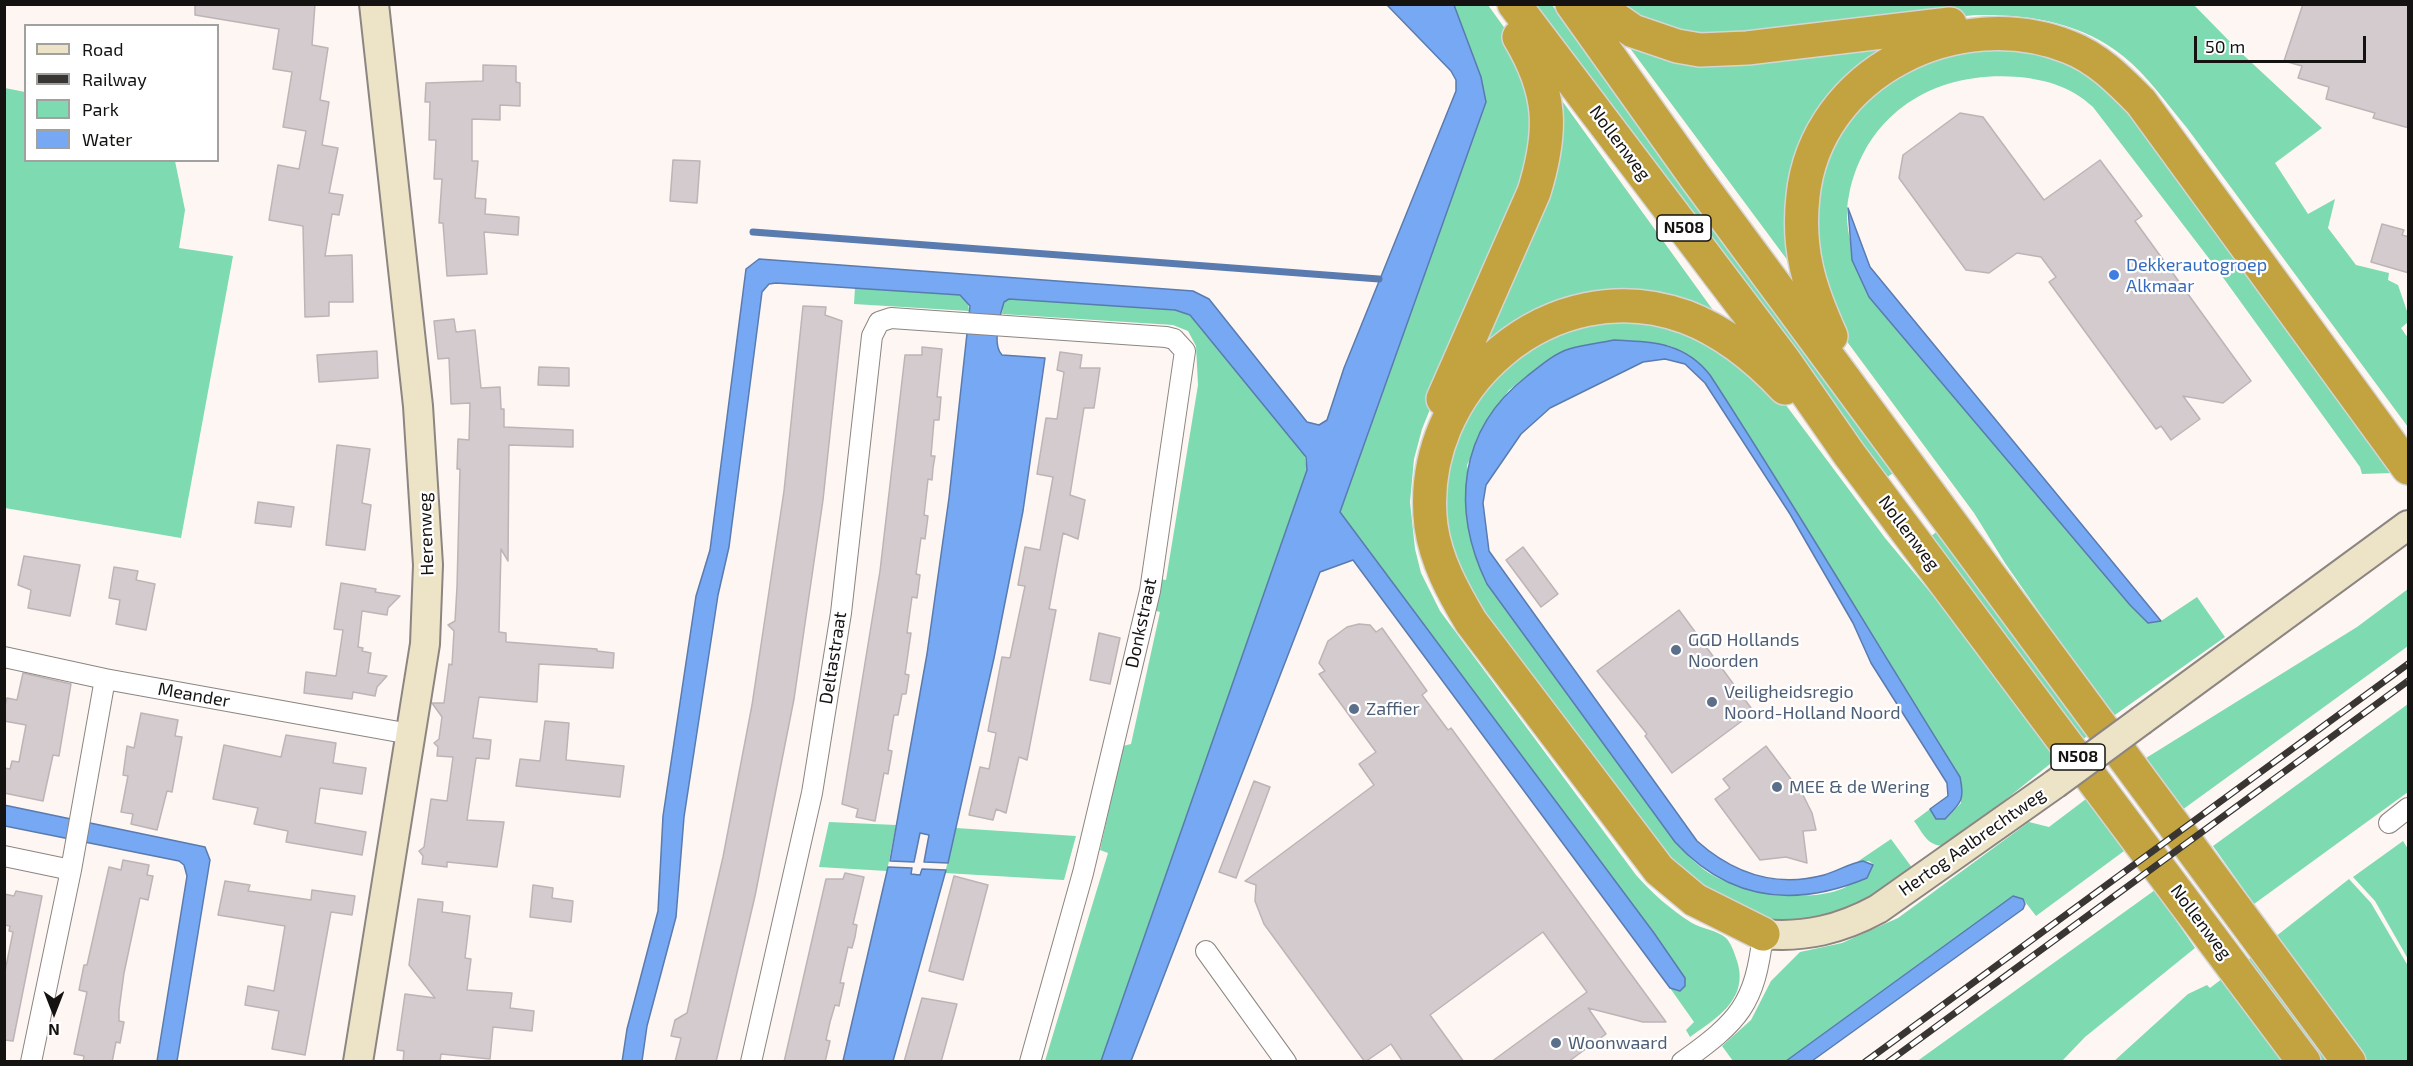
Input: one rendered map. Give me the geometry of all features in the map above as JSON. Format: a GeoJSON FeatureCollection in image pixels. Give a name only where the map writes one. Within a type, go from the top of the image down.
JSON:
{"type":"FeatureCollection","features":[{"type":"Feature","properties":{"kind":"highway"},"geometry":{"type":"LineString","coordinates":[[1499,4],[1533,60],[1541,80],[1548,125],[1544,159],[1534,192],[1459,359],[1432,428],[1424,455],[1417,495],[1424,547],[1440,590],[1460,624],[1648,878],[1665,894],[1700,918],[1720,927],[1763,934]]}},
{"type":"Feature","properties":{"kind":"highway","name":"Nollenweg"},"geometry":{"type":"LineString","coordinates":[[1514,4],[1776,350],[1849,454],[2304,1062]]}},
{"type":"Feature","properties":{"kind":"highway","name":"Nollenweg"},"geometry":{"type":"LineString","coordinates":[[1572,4],[1696,178],[2349,1062]]}},
{"type":"Feature","properties":{"kind":"highway"},"geometry":{"type":"LineString","coordinates":[[1594,4],[1633,31],[1677,46],[1700,50],[1747,48],[1974,21],[2018,21],[2047,27],[2099,47],[2121,63],[2152,96],[2409,437]]}},
{"type":"Feature","properties":{"kind":"highway"},"geometry":{"type":"LineString","coordinates":[[1858,395],[1812,295],[1804,261],[1803,194],[1813,156],[1838,110],[1880,69],[1941,40],[1964,34],[2012,33],[2048,40],[2087,56],[2124,84],[2141,102],[2409,468]]}},
{"type":"Feature","properties":{"kind":"highway"},"geometry":{"type":"LineString","coordinates":[[1763,934],[1695,900],[1659,870],[1471,622],[1450,586],[1435,544],[1430,503],[1432,471],[1446,425],[1455,405],[1481,368],[1521,336],[1551,322],[1581,312],[1612,307],[1660,311],[1685,317],[1728,338],[1780,383],[1849,454]]}},
{"type":"Feature","properties":{"kind":"street","name":"Herenweg"},"geometry":{"type":"LineString","coordinates":[[358,1062],[425,644],[428,565],[417,396],[374,4]]}},
{"type":"Feature","properties":{"kind":"street","name":"Deltastraat"},"geometry":{"type":"LineString","coordinates":[[751,1062],[812,793],[841,613],[872,336],[879,322],[891,318],[1015,326]]}},
{"type":"Feature","properties":{"kind":"street","name":"Donkstraat"},"geometry":{"type":"LineString","coordinates":[[1015,326],[1166,337],[1174,339],[1182,346],[1185,360],[1150,591],[1083,873],[1030,1062]]}},
{"type":"Feature","properties":{"kind":"street","name":"Hertog Aalbrechtweg"},"geometry":{"type":"LineString","coordinates":[[1763,934],[1808,934],[1857,921],[1878,909],[2055,784],[2409,525]]}},
{"type":"Feature","properties":{"kind":"street","name":"Meander"},"geometry":{"type":"LineString","coordinates":[[4,657],[105,679],[410,734]]}},
{"type":"Feature","properties":{"kind":"street"},"geometry":{"type":"LineString","coordinates":[[31,1062],[71,870],[105,679]]}},
{"type":"Feature","properties":{"kind":"street"},"geometry":{"type":"LineString","coordinates":[[2389,823],[2409,808]]}},
{"type":"Feature","properties":{"kind":"street"},"geometry":{"type":"LineString","coordinates":[[4,856],[71,870]]}},
{"type":"Feature","properties":{"kind":"street"},"geometry":{"type":"LineString","coordinates":[[1682,1062],[1722,1033],[1742,1010],[1755,982],[1763,934]]}},
{"type":"Feature","properties":{"kind":"street"},"geometry":{"type":"LineString","coordinates":[[1206,951],[1286,1062]]}},
{"type":"Feature","properties":{"kind":"green space"},"geometry":{"type":"Polygon","coordinates":[[[1454,5],[1488,5],[1516,44],[1538,142],[1422,429],[1414,459],[1410,502],[1415,549],[1421,573],[1440,611],[1636,875],[1677,913],[1696,925],[1722,935],[1731,945],[1739,972],[1739,985],[1735,996],[1720,1014],[1690,1037],[1686,1030],[1694,1022],[1670,988],[1680,991],[1654,933],[1340,512],[1486,102],[1454,5]]]}},
{"type":"Feature","properties":{"kind":"green space"},"geometry":{"type":"Polygon","coordinates":[[[1535,5],[1552,5],[1896,471],[1886,478],[1535,5]]]}},
{"type":"Feature","properties":{"kind":"green space"},"geometry":{"type":"Polygon","coordinates":[[[1607,5],[2194,5],[2239,51],[2322,128],[2275,163],[2308,214],[2335,199],[2328,228],[2356,265],[2389,273],[2388,280],[2398,285],[2408,314],[2408,322],[2401,328],[2408,338],[2408,427],[2165,100],[2123,56],[2090,35],[2053,22],[2015,16],[1976,15],[1698,41],[1607,5]]]}},
{"type":"Feature","properties":{"kind":"green space"},"geometry":{"type":"Polygon","coordinates":[[[1621,36],[1920,37],[1828,110],[1794,269],[1621,36]]]}},
{"type":"Feature","properties":{"kind":"green space"},"geometry":{"type":"Polygon","coordinates":[[[1961,45],[2062,55],[2116,88],[2393,473],[2362,474],[2360,467],[2214,265],[2093,107],[2085,100],[2059,86],[2040,80],[1989,77],[1960,81],[1934,89],[1910,102],[1889,119],[1871,140],[1858,166],[1847,208],[1852,247],[1869,297],[2148,623],[2161,621],[2197,597],[2225,637],[2112,717],[2005,563],[1974,513],[1834,324],[1816,278],[1819,165],[1866,93],[1961,45]]]}},
{"type":"Feature","properties":{"kind":"green space"},"geometry":{"type":"Polygon","coordinates":[[[5,88],[24,92],[24,162],[175,162],[185,210],[179,248],[233,256],[181,538],[5,508],[5,88]]]}},
{"type":"Feature","properties":{"kind":"green space"},"geometry":{"type":"Polygon","coordinates":[[[1555,91],[1723,324],[1622,299],[1464,377],[1555,91]]]}},
{"type":"Feature","properties":{"kind":"green space"},"geometry":{"type":"Polygon","coordinates":[[[855,288],[960,295],[968,301],[969,311],[854,304],[855,288]]]}},
{"type":"Feature","properties":{"kind":"green space"},"geometry":{"type":"Polygon","coordinates":[[[1009,299],[1175,310],[1190,315],[1304,452],[1307,470],[1101,1061],[1045,1061],[1108,853],[1100,850],[1123,746],[1131,744],[1160,612],[1153,610],[1159,579],[1166,580],[1198,385],[1196,346],[1188,331],[1173,325],[1002,314],[1003,303],[1009,299]]]}},
{"type":"Feature","properties":{"kind":"green space"},"geometry":{"type":"Polygon","coordinates":[[[1660,321],[1762,373],[1885,538],[2002,678],[2060,756],[1949,845],[1936,845],[1924,836],[1914,821],[1930,809],[1936,819],[1946,819],[1961,803],[1960,777],[1710,375],[1691,356],[1667,345],[1545,362],[1509,390],[1491,415],[1467,465],[1487,584],[1675,842],[1695,863],[1709,873],[1756,891],[1794,896],[1829,893],[1844,888],[1859,877],[1873,864],[1869,861],[1857,862],[1891,839],[1913,869],[1873,899],[1854,908],[1807,920],[1757,921],[1676,876],[1453,574],[1440,479],[1483,380],[1578,322],[1660,321]]]}},
{"type":"Feature","properties":{"kind":"green space"},"geometry":{"type":"Polygon","coordinates":[[[1940,529],[2092,733],[2080,741],[1930,537],[1940,529]]]}},
{"type":"Feature","properties":{"kind":"green space"},"geometry":{"type":"Polygon","coordinates":[[[2408,589],[2408,646],[2182,810],[2146,758],[2357,627],[2408,589]]]}},
{"type":"Feature","properties":{"kind":"green space"},"geometry":{"type":"Polygon","coordinates":[[[2408,704],[2408,792],[2254,904],[2213,846],[2408,704]]]}},
{"type":"Feature","properties":{"kind":"green space"},"geometry":{"type":"Polygon","coordinates":[[[2086,799],[2124,851],[2036,916],[2023,899],[1933,954],[1786,1061],[1733,1061],[1722,1046],[1751,1020],[1771,981],[1800,952],[1842,943],[1898,918],[2029,822],[2049,827],[2086,799]]]}},
{"type":"Feature","properties":{"kind":"green space"},"geometry":{"type":"Polygon","coordinates":[[[829,822],[896,825],[887,871],[819,867],[829,822]]]}},
{"type":"Feature","properties":{"kind":"green space"},"geometry":{"type":"Polygon","coordinates":[[[956,828],[1076,836],[1064,880],[945,873],[956,828]]]}},
{"type":"Feature","properties":{"kind":"green space"},"geometry":{"type":"Polygon","coordinates":[[[2403,841],[2408,849],[2408,959],[2375,901],[2353,877],[2403,841]]]}},
{"type":"Feature","properties":{"kind":"green space"},"geometry":{"type":"Polygon","coordinates":[[[2349,879],[2371,903],[2408,966],[2408,1061],[2366,1061],[2275,937],[2349,879]]]}},
{"type":"Feature","properties":{"kind":"green space"},"geometry":{"type":"Polygon","coordinates":[[[2155,890],[2195,948],[2085,1037],[2062,1061],[1916,1062],[2155,890]]]}},
{"type":"Feature","properties":{"kind":"green space"},"geometry":{"type":"Polygon","coordinates":[[[2256,953],[2335,1061],[2319,1061],[2246,962],[2256,953]]]}},
{"type":"Feature","properties":{"kind":"green space"},"geometry":{"type":"Polygon","coordinates":[[[2223,978],[2287,1062],[2113,1062],[2188,994],[2207,985],[2210,988],[2223,978]]]}},
{"type":"Feature","properties":{"kind":"water"},"geometry":{"type":"Polygon","coordinates":[[[1387,5],[1454,5],[1481,77],[1486,102],[1340,512],[1654,933],[1685,978],[1685,986],[1680,991],[1670,988],[1353,560],[1320,572],[1131,1061],[1101,1061],[1307,470],[1306,457],[1190,315],[1175,310],[1009,299],[1004,302],[997,337],[1002,355],[1045,358],[1023,511],[994,658],[948,863],[924,862],[929,835],[920,833],[914,862],[890,861],[927,654],[949,498],[970,306],[960,295],[776,283],[769,284],[762,292],[729,547],[718,595],[684,817],[676,917],[647,1026],[642,1061],[622,1062],[627,1029],[658,911],[663,816],[696,596],[710,550],[746,269],[759,259],[1193,291],[1209,299],[1307,422],[1319,425],[1327,420],[1344,368],[1456,91],[1456,80],[1451,71],[1387,5]]]}},
{"type":"Feature","properties":{"kind":"water"},"geometry":{"type":"Polygon","coordinates":[[[1848,208],[1870,267],[2161,621],[2148,623],[2130,605],[1869,297],[1852,260],[1848,208]]]}},
{"type":"Feature","properties":{"kind":"water"},"geometry":{"type":"Polygon","coordinates":[[[1614,340],[1655,343],[1678,350],[1690,356],[1710,375],[1960,777],[1962,796],[1958,805],[1945,819],[1936,819],[1930,809],[1948,796],[1947,783],[1871,663],[1853,623],[1790,514],[1705,383],[1685,364],[1665,359],[1643,362],[1550,408],[1521,434],[1486,485],[1483,503],[1489,551],[1697,841],[1741,870],[1772,879],[1806,879],[1863,861],[1873,865],[1867,878],[1814,893],[1789,895],[1764,893],[1740,887],[1718,877],[1696,862],[1675,842],[1487,584],[1468,528],[1466,500],[1468,473],[1474,446],[1486,421],[1503,398],[1552,357],[1569,349],[1614,340]]]}},
{"type":"Feature","properties":{"kind":"water"},"geometry":{"type":"Polygon","coordinates":[[[4,805],[205,847],[210,860],[177,1061],[157,1061],[187,876],[184,865],[179,861],[5,826],[4,805]]]}},
{"type":"Feature","properties":{"kind":"water"},"geometry":{"type":"Polygon","coordinates":[[[888,867],[912,868],[911,874],[920,875],[922,869],[946,870],[893,1061],[843,1061],[888,867]]]}},
{"type":"Feature","properties":{"kind":"water"},"geometry":{"type":"Polygon","coordinates":[[[2013,896],[2023,899],[2025,904],[2023,909],[1812,1061],[1786,1061],[2013,896]]]}},
{"type":"Feature","properties":{"kind":"building"},"geometry":{"type":"Polygon","coordinates":[[[195,4],[315,4],[312,45],[328,48],[320,100],[329,102],[322,145],[338,148],[329,193],[343,195],[339,215],[332,214],[325,256],[352,255],[353,302],[329,302],[329,316],[305,317],[303,226],[269,220],[278,165],[299,169],[306,131],[283,127],[292,72],[273,69],[279,29],[195,15],[195,4]]]}},
{"type":"Feature","properties":{"kind":"building"},"geometry":{"type":"Polygon","coordinates":[[[2303,4],[2409,4],[2409,128],[2373,118],[2375,113],[2326,99],[2329,87],[2298,78],[2302,66],[2284,61],[2303,4]]]}},
{"type":"Feature","properties":{"kind":"building"},"geometry":{"type":"Polygon","coordinates":[[[483,65],[516,66],[516,82],[520,83],[520,106],[500,105],[500,120],[472,119],[472,161],[478,161],[475,198],[486,199],[485,214],[519,217],[518,235],[484,232],[487,274],[447,276],[443,223],[439,223],[442,179],[434,179],[436,140],[429,140],[430,102],[425,102],[426,83],[483,81],[483,65]]]}},
{"type":"Feature","properties":{"kind":"building","name":"Dekkerautogroep Alkmaar"},"geometry":{"type":"Polygon","coordinates":[[[1960,113],[1983,117],[2044,200],[2100,160],[2142,216],[2135,221],[2251,381],[2223,403],[2183,396],[2200,419],[2171,440],[2161,426],[2156,429],[2049,282],[2056,277],[2041,257],[2017,253],[1989,273],[1966,270],[1899,178],[1903,155],[1960,113]]]}},
{"type":"Feature","properties":{"kind":"building"},"geometry":{"type":"Polygon","coordinates":[[[673,160],[700,161],[697,203],[670,201],[673,160]]]}},
{"type":"Feature","properties":{"kind":"building"},"geometry":{"type":"Polygon","coordinates":[[[2382,224],[2404,230],[2402,235],[2409,237],[2409,273],[2371,262],[2382,224]]]}},
{"type":"Feature","properties":{"kind":"building"},"geometry":{"type":"Polygon","coordinates":[[[803,306],[826,307],[825,315],[842,321],[823,500],[794,699],[755,896],[716,1062],[675,1062],[681,1038],[671,1036],[675,1020],[687,1013],[723,857],[752,705],[784,491],[803,306]]]}},
{"type":"Feature","properties":{"kind":"building"},"geometry":{"type":"Polygon","coordinates":[[[454,319],[456,332],[475,330],[481,388],[500,387],[504,427],[573,430],[573,447],[509,445],[508,561],[501,549],[499,632],[506,633],[506,642],[597,649],[597,651],[614,653],[613,668],[539,664],[537,702],[479,697],[473,738],[491,740],[489,759],[476,758],[467,820],[504,822],[497,867],[447,862],[447,867],[422,864],[423,856],[419,851],[424,847],[431,799],[447,801],[453,757],[437,756],[438,747],[434,743],[439,739],[442,717],[432,703],[444,703],[449,664],[452,665],[454,631],[448,625],[455,621],[457,587],[460,469],[457,469],[458,439],[469,440],[470,403],[451,404],[449,358],[438,359],[434,321],[454,319]]]}},
{"type":"Feature","properties":{"kind":"building"},"geometry":{"type":"Polygon","coordinates":[[[922,347],[942,349],[937,397],[941,397],[939,420],[934,420],[931,456],[935,456],[932,480],[928,479],[924,515],[928,516],[925,539],[921,538],[916,574],[920,575],[917,598],[912,597],[907,633],[911,633],[905,674],[909,675],[906,694],[902,694],[898,715],[894,715],[888,750],[892,751],[888,774],[884,773],[875,821],[856,817],[858,809],[842,804],[880,571],[905,355],[922,355],[922,347]]]}},
{"type":"Feature","properties":{"kind":"building"},"geometry":{"type":"Polygon","coordinates":[[[377,351],[378,378],[319,382],[317,355],[377,351]]]}},
{"type":"Feature","properties":{"kind":"building"},"geometry":{"type":"Polygon","coordinates":[[[1060,352],[1082,355],[1080,368],[1100,368],[1094,408],[1084,408],[1070,495],[1085,500],[1078,539],[1063,533],[1049,609],[1056,610],[1027,760],[1019,757],[1006,813],[996,809],[993,820],[969,815],[980,767],[989,769],[996,733],[988,731],[1002,657],[1010,658],[1025,586],[1018,585],[1025,547],[1040,550],[1053,477],[1037,474],[1046,418],[1057,419],[1064,372],[1057,370],[1060,352]]]}},
{"type":"Feature","properties":{"kind":"building"},"geometry":{"type":"Polygon","coordinates":[[[539,367],[569,368],[569,386],[538,385],[539,367]]]}},
{"type":"Feature","properties":{"kind":"building"},"geometry":{"type":"Polygon","coordinates":[[[337,445],[370,449],[362,503],[371,505],[365,550],[326,545],[337,445]]]}},
{"type":"Feature","properties":{"kind":"building"},"geometry":{"type":"Polygon","coordinates":[[[258,502],[294,507],[291,527],[255,523],[258,502]]]}},
{"type":"Feature","properties":{"kind":"building"},"geometry":{"type":"Polygon","coordinates":[[[1523,547],[1558,594],[1541,607],[1506,560],[1523,547]]]}},
{"type":"Feature","properties":{"kind":"building"},"geometry":{"type":"Polygon","coordinates":[[[24,556],[80,565],[70,616],[28,608],[31,590],[18,585],[24,556]]]}},
{"type":"Feature","properties":{"kind":"building"},"geometry":{"type":"Polygon","coordinates":[[[114,567],[138,571],[136,580],[155,584],[146,630],[116,624],[120,600],[109,598],[114,567]]]}},
{"type":"Feature","properties":{"kind":"building"},"geometry":{"type":"Polygon","coordinates":[[[341,583],[400,596],[388,608],[387,615],[362,611],[358,647],[363,648],[362,651],[371,653],[368,673],[387,676],[377,687],[375,696],[353,692],[352,699],[304,693],[306,672],[336,676],[343,630],[334,629],[341,583]]]}},
{"type":"Feature","properties":{"kind":"building"},"geometry":{"type":"Polygon","coordinates":[[[1679,610],[1754,712],[1672,773],[1645,736],[1647,734],[1597,671],[1679,610]]]}},
{"type":"Feature","properties":{"kind":"building"},"geometry":{"type":"Polygon","coordinates":[[[1359,624],[1370,625],[1376,632],[1382,628],[1427,691],[1422,695],[1448,730],[1451,728],[1666,1022],[1643,1022],[1588,1008],[1606,1034],[1568,1062],[1491,1062],[1587,992],[1543,932],[1430,1015],[1464,1062],[1403,1062],[1391,1044],[1365,1062],[1264,924],[1255,901],[1256,885],[1245,881],[1374,785],[1359,764],[1376,752],[1319,674],[1325,671],[1319,663],[1328,641],[1347,627],[1359,624]]]}},
{"type":"Feature","properties":{"kind":"building"},"geometry":{"type":"Polygon","coordinates":[[[1099,633],[1120,638],[1110,684],[1090,680],[1099,633]]]}},
{"type":"Feature","properties":{"kind":"building"},"geometry":{"type":"Polygon","coordinates":[[[23,673],[71,684],[59,756],[53,755],[43,801],[4,793],[4,768],[10,769],[12,761],[19,762],[26,725],[4,721],[4,709],[7,698],[17,700],[23,673]]]}},
{"type":"Feature","properties":{"kind":"building"},"geometry":{"type":"Polygon","coordinates":[[[141,713],[178,720],[175,736],[182,737],[172,792],[167,791],[157,830],[131,824],[133,814],[121,812],[128,776],[123,775],[127,746],[134,748],[141,713]]]}},
{"type":"Feature","properties":{"kind":"building"},"geometry":{"type":"Polygon","coordinates":[[[545,721],[569,723],[566,760],[624,766],[620,797],[516,786],[520,759],[540,761],[545,721]]]}},
{"type":"Feature","properties":{"kind":"building"},"geometry":{"type":"Polygon","coordinates":[[[286,735],[336,743],[333,763],[366,768],[362,794],[320,788],[315,823],[366,832],[362,855],[286,842],[288,831],[254,824],[258,808],[213,799],[224,745],[281,757],[286,735]]]}},
{"type":"Feature","properties":{"kind":"building"},"geometry":{"type":"Polygon","coordinates":[[[1766,746],[1803,795],[1812,813],[1816,830],[1803,831],[1807,863],[1786,857],[1760,860],[1715,799],[1730,788],[1723,779],[1766,746]]]}},
{"type":"Feature","properties":{"kind":"building"},"geometry":{"type":"Polygon","coordinates":[[[1254,781],[1270,787],[1236,878],[1219,872],[1254,781]]]}},
{"type":"Feature","properties":{"kind":"building"},"geometry":{"type":"Polygon","coordinates":[[[123,860],[149,865],[147,875],[153,876],[148,900],[140,898],[124,973],[119,1010],[119,1021],[124,1022],[120,1043],[116,1042],[112,1062],[83,1062],[84,1056],[74,1054],[87,992],[79,990],[84,965],[87,965],[109,867],[121,870],[123,860]]]}},
{"type":"Feature","properties":{"kind":"building"},"geometry":{"type":"Polygon","coordinates":[[[845,873],[864,877],[853,924],[857,925],[855,937],[852,948],[848,947],[840,983],[844,983],[839,1006],[835,1005],[830,1022],[826,1040],[830,1041],[825,1062],[784,1062],[826,879],[843,879],[845,873]]]}},
{"type":"Feature","properties":{"kind":"building"},"geometry":{"type":"Polygon","coordinates":[[[954,876],[988,885],[963,980],[929,971],[954,876]]]}},
{"type":"Feature","properties":{"kind":"building"},"geometry":{"type":"Polygon","coordinates":[[[225,881],[250,885],[248,891],[311,900],[312,890],[355,896],[352,915],[331,912],[305,1055],[272,1049],[279,1011],[245,1005],[248,986],[274,991],[285,926],[218,915],[225,881]]]}},
{"type":"Feature","properties":{"kind":"building"},"geometry":{"type":"Polygon","coordinates":[[[533,885],[553,888],[552,898],[573,901],[571,922],[530,917],[533,885]]]}},
{"type":"Feature","properties":{"kind":"building"},"geometry":{"type":"Polygon","coordinates":[[[16,891],[42,896],[13,1041],[4,1040],[4,976],[13,932],[9,931],[10,926],[4,925],[4,894],[14,896],[16,891]]]}},
{"type":"Feature","properties":{"kind":"building"},"geometry":{"type":"Polygon","coordinates":[[[418,899],[443,902],[442,912],[470,916],[465,958],[471,959],[467,990],[512,993],[510,1008],[534,1011],[532,1031],[493,1027],[490,1059],[441,1054],[440,1062],[403,1062],[404,1051],[397,1050],[405,994],[435,998],[409,965],[418,899]]]}},
{"type":"Feature","properties":{"kind":"building"},"geometry":{"type":"Polygon","coordinates":[[[922,998],[957,1004],[941,1062],[904,1062],[922,998]]]}},
{"type":"Feature","properties":{"kind":"waterway"},"geometry":{"type":"LineString","coordinates":[[753,232],[1379,279]]}},
{"type":"Feature","properties":{"kind":"railway"},"geometry":{"type":"LineString","coordinates":[[1865,1062],[2408,664]]}},
{"type":"Feature","properties":{"kind":"railway"},"geometry":{"type":"LineString","coordinates":[[1888,1062],[2408,681]]}},
{"type":"Feature","properties":{"kind":"place","name":"Dekkerautogroep Alkmaar"},"geometry":{"type":"Point","coordinates":[2114,275]}},
{"type":"Feature","properties":{"kind":"place","name":"GGD Hollands Noorden"},"geometry":{"type":"Point","coordinates":[1676,650]}},
{"type":"Feature","properties":{"kind":"place","name":"Veiligheidsregio Noord-Holland Noord"},"geometry":{"type":"Point","coordinates":[1712,702]}},
{"type":"Feature","properties":{"kind":"place","name":"Zaffier"},"geometry":{"type":"Point","coordinates":[1354,709]}},
{"type":"Feature","properties":{"kind":"place","name":"MEE & de Wering"},"geometry":{"type":"Point","coordinates":[1777,787]}},
{"type":"Feature","properties":{"kind":"place","name":"Woonwaard"},"geometry":{"type":"Point","coordinates":[1556,1043]}}]}
